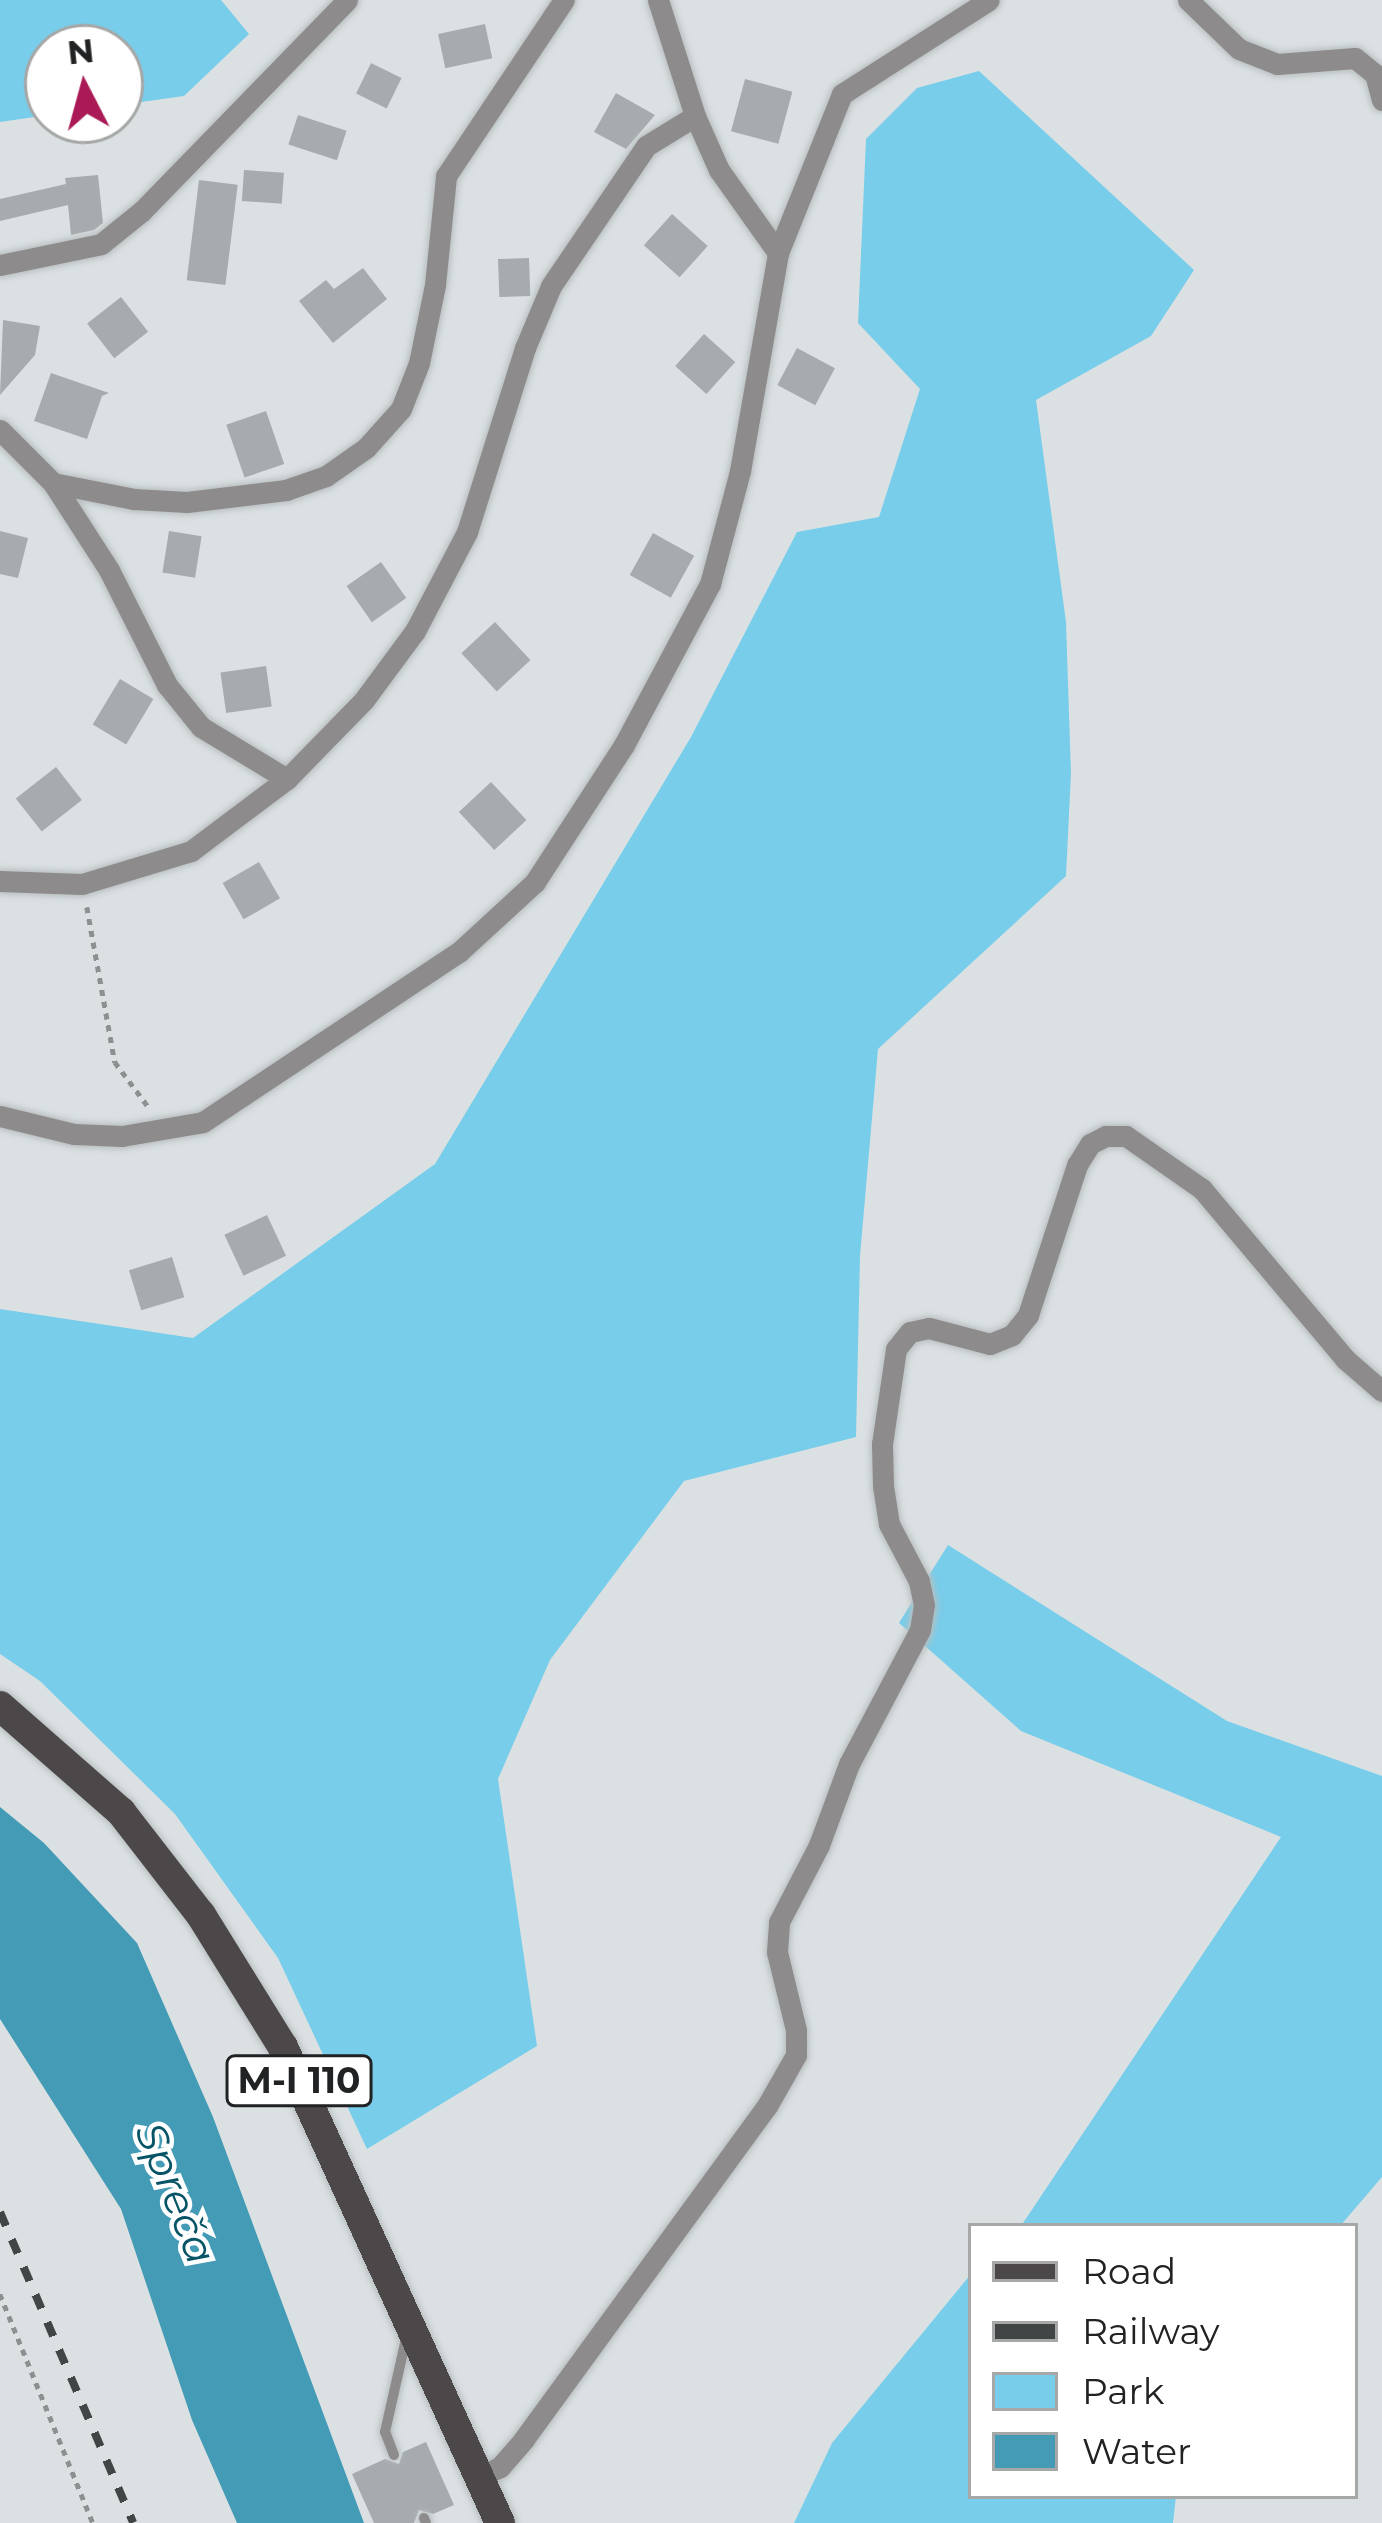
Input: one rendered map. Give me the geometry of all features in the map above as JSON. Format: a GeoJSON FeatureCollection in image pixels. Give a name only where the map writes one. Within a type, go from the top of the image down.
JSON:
{"type":"FeatureCollection","features":[{"type":"Feature","properties":{"kind":"main road","name":"M-I 110"},"geometry":{"type":"LineString","coordinates":[[0,1706],[121,1812],[200,1915],[284,2047],[500,2523]]}},
{"type":"Feature","properties":{"kind":"street"},"geometry":{"type":"LineString","coordinates":[[0,265],[101,244],[142,211],[347,0]]}},
{"type":"Feature","properties":{"kind":"street"},"geometry":{"type":"LineString","coordinates":[[53,483],[134,499],[187,502],[286,490],[326,476],[366,448],[400,409],[419,363],[436,285],[446,176],[564,0]]}},
{"type":"Feature","properties":{"kind":"street"},"geometry":{"type":"LineString","coordinates":[[0,1116],[74,1134],[172,1131],[203,1122],[459,952],[535,882],[655,692],[710,584],[740,471],[778,253],[820,138],[842,94],[989,0]]}},
{"type":"Feature","properties":{"kind":"street"},"geometry":{"type":"LineString","coordinates":[[1188,0],[1239,49],[1277,64],[1355,58],[1375,74],[1382,100]]}},
{"type":"Feature","properties":{"kind":"street"},"geometry":{"type":"LineString","coordinates":[[655,1],[694,116],[719,170],[778,253]]}},
{"type":"Feature","properties":{"kind":"street"},"geometry":{"type":"LineString","coordinates":[[0,880],[82,884],[191,851],[287,779],[364,700],[415,631],[467,532],[525,348],[551,286],[646,146],[694,116]]}},
{"type":"Feature","properties":{"kind":"street"},"geometry":{"type":"LineString","coordinates":[[0,430],[53,483],[109,570],[167,685],[201,727],[287,779]]}},
{"type":"Feature","properties":{"kind":"street"},"geometry":{"type":"LineString","coordinates":[[481,2476],[500,2467],[524,2439],[767,2107],[796,2055],[796,2030],[777,1952],[779,1922],[819,1845],[849,1764],[920,1630],[924,1605],[920,1581],[889,1524],[883,1485],[882,1444],[896,1349],[910,1332],[929,1328],[990,1343],[1012,1335],[1028,1315],[1077,1165],[1090,1144],[1106,1136],[1126,1136],[1202,1190],[1345,1359],[1382,1391]]}},
{"type":"Feature","properties":{"kind":"lane"},"geometry":{"type":"LineString","coordinates":[[394,2456],[385,2432],[410,2324]]}},
{"type":"Feature","properties":{"kind":"path"},"geometry":{"type":"LineString","coordinates":[[82,884],[115,1062],[136,1094],[172,1131]]}},
{"type":"Feature","properties":{"kind":"path"},"geometry":{"type":"LineString","coordinates":[[0,2294],[93,2523]]}},
{"type":"Feature","properties":{"kind":"green space"},"geometry":{"type":"Polygon","coordinates":[[[0,0],[221,0],[249,34],[184,96],[144,102],[144,24],[24,24],[24,118],[0,122],[0,0]]]}},
{"type":"Feature","properties":{"kind":"green space"},"geometry":{"type":"Polygon","coordinates":[[[979,71],[1194,270],[1151,336],[1036,400],[1066,622],[1071,773],[1066,876],[878,1049],[860,1256],[856,1437],[684,1481],[550,1660],[498,1779],[537,2046],[367,2149],[278,1958],[175,1814],[40,1681],[0,1654],[0,1309],[193,1338],[435,1164],[691,737],[797,532],[879,517],[920,389],[858,323],[866,139],[917,88],[979,71]]]}},
{"type":"Feature","properties":{"kind":"green space"},"geometry":{"type":"Polygon","coordinates":[[[948,1545],[1227,1721],[1382,1776],[1382,2177],[1343,2223],[1023,2223],[1281,1837],[1021,1731],[899,1623],[948,1545]]]}},
{"type":"Feature","properties":{"kind":"green space"},"geometry":{"type":"Polygon","coordinates":[[[968,2278],[968,2499],[1176,2499],[1173,2523],[794,2523],[832,2443],[968,2278]]]}},
{"type":"Feature","properties":{"kind":"water","name":"Spreča"},"geometry":{"type":"Polygon","coordinates":[[[0,1807],[44,1843],[137,1943],[213,2117],[364,2523],[237,2523],[192,2420],[121,2209],[0,2019],[0,1807]]]}},
{"type":"Feature","properties":{"kind":"building"},"geometry":{"type":"Polygon","coordinates":[[[485,24],[492,58],[445,68],[438,34],[485,24]]]}},
{"type":"Feature","properties":{"kind":"building"},"geometry":{"type":"Polygon","coordinates":[[[371,63],[402,78],[387,108],[356,94],[371,63]]]}},
{"type":"Feature","properties":{"kind":"building"},"geometry":{"type":"Polygon","coordinates":[[[745,79],[792,92],[778,144],[731,131],[745,79]]]}},
{"type":"Feature","properties":{"kind":"building"},"geometry":{"type":"Polygon","coordinates":[[[616,93],[655,115],[626,149],[594,132],[616,93]]]}},
{"type":"Feature","properties":{"kind":"building"},"geometry":{"type":"Polygon","coordinates":[[[298,115],[347,131],[337,160],[288,144],[298,115]]]}},
{"type":"Feature","properties":{"kind":"building"},"geometry":{"type":"Polygon","coordinates":[[[244,170],[284,173],[282,204],[242,201],[244,170]]]}},
{"type":"Feature","properties":{"kind":"building"},"geometry":{"type":"Polygon","coordinates":[[[98,175],[103,223],[94,230],[71,235],[68,205],[0,221],[0,199],[66,184],[65,178],[98,175]]]}},
{"type":"Feature","properties":{"kind":"building"},"geometry":{"type":"Polygon","coordinates":[[[199,180],[238,185],[225,285],[187,280],[199,180]]]}},
{"type":"Feature","properties":{"kind":"building"},"geometry":{"type":"Polygon","coordinates":[[[672,214],[708,246],[680,277],[644,245],[672,214]]]}},
{"type":"Feature","properties":{"kind":"building"},"geometry":{"type":"Polygon","coordinates":[[[529,258],[530,296],[499,297],[498,259],[529,258]]]}},
{"type":"Feature","properties":{"kind":"building"},"geometry":{"type":"Polygon","coordinates":[[[363,268],[387,299],[333,343],[299,301],[326,280],[334,289],[363,268]]]}},
{"type":"Feature","properties":{"kind":"building"},"geometry":{"type":"Polygon","coordinates":[[[121,297],[148,332],[114,358],[87,323],[121,297]]]}},
{"type":"Feature","properties":{"kind":"building"},"geometry":{"type":"Polygon","coordinates":[[[3,320],[40,326],[35,355],[0,395],[3,320]]]}},
{"type":"Feature","properties":{"kind":"building"},"geometry":{"type":"Polygon","coordinates":[[[704,334],[735,362],[706,394],[675,366],[704,334]]]}},
{"type":"Feature","properties":{"kind":"building"},"geometry":{"type":"Polygon","coordinates":[[[797,348],[835,368],[815,405],[777,385],[797,348]]]}},
{"type":"Feature","properties":{"kind":"building"},"geometry":{"type":"Polygon","coordinates":[[[51,373],[109,393],[102,396],[87,439],[34,421],[51,373]]]}},
{"type":"Feature","properties":{"kind":"building"},"geometry":{"type":"Polygon","coordinates":[[[266,411],[284,464],[245,478],[226,425],[266,411]]]}},
{"type":"Feature","properties":{"kind":"building"},"geometry":{"type":"Polygon","coordinates":[[[0,531],[28,538],[18,578],[0,574],[0,531]]]}},
{"type":"Feature","properties":{"kind":"building"},"geometry":{"type":"Polygon","coordinates":[[[169,531],[202,536],[195,578],[162,572],[169,531]]]}},
{"type":"Feature","properties":{"kind":"building"},"geometry":{"type":"Polygon","coordinates":[[[653,533],[694,556],[671,598],[630,575],[653,533]]]}},
{"type":"Feature","properties":{"kind":"building"},"geometry":{"type":"Polygon","coordinates":[[[381,562],[406,598],[372,622],[347,586],[381,562]]]}},
{"type":"Feature","properties":{"kind":"building"},"geometry":{"type":"Polygon","coordinates":[[[495,622],[530,660],[497,691],[461,653],[495,622]]]}},
{"type":"Feature","properties":{"kind":"building"},"geometry":{"type":"Polygon","coordinates":[[[266,666],[272,707],[226,713],[220,672],[266,666]]]}},
{"type":"Feature","properties":{"kind":"building"},"geometry":{"type":"Polygon","coordinates":[[[120,679],[153,699],[126,745],[93,724],[120,679]]]}},
{"type":"Feature","properties":{"kind":"building"},"geometry":{"type":"Polygon","coordinates":[[[56,767],[82,800],[42,831],[16,798],[56,767]]]}},
{"type":"Feature","properties":{"kind":"building"},"geometry":{"type":"Polygon","coordinates":[[[491,782],[526,820],[494,850],[459,812],[491,782]]]}},
{"type":"Feature","properties":{"kind":"building"},"geometry":{"type":"Polygon","coordinates":[[[259,862],[280,898],[244,919],[223,883],[259,862]]]}},
{"type":"Feature","properties":{"kind":"building"},"geometry":{"type":"Polygon","coordinates":[[[267,1215],[286,1256],[243,1276],[224,1235],[267,1215]]]}},
{"type":"Feature","properties":{"kind":"building"},"geometry":{"type":"Polygon","coordinates":[[[172,1257],[184,1297],[141,1310],[129,1270],[172,1257]]]}},
{"type":"Feature","properties":{"kind":"building"},"geometry":{"type":"Polygon","coordinates":[[[426,2442],[454,2505],[433,2514],[419,2510],[414,2523],[374,2523],[352,2474],[385,2459],[399,2464],[403,2452],[426,2442]]]}},
{"type":"Feature","properties":{"kind":"railway"},"geometry":{"type":"LineString","coordinates":[[0,2212],[133,2523]]}}]}
